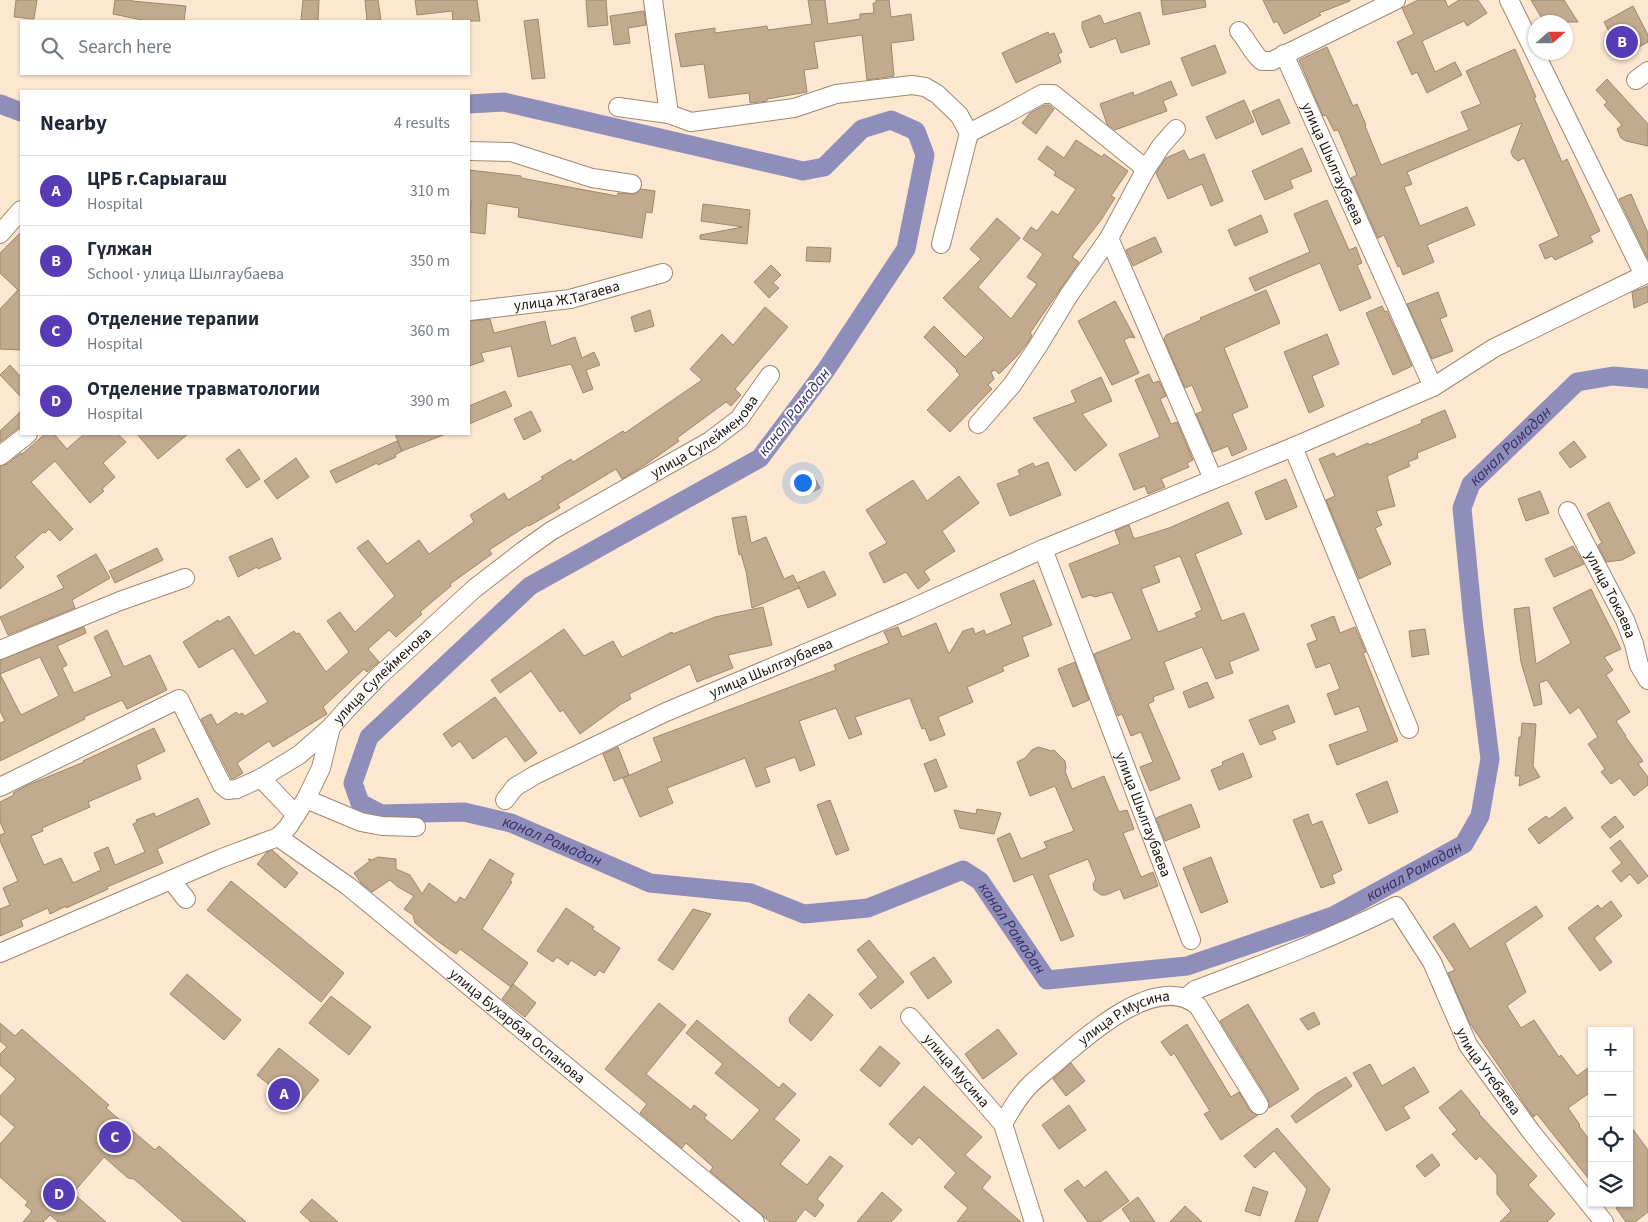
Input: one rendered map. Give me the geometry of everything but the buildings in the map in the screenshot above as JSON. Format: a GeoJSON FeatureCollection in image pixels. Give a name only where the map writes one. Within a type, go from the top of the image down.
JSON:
{"type":"FeatureCollection","features":[{"type":"Feature","properties":{"kind":"street"},"geometry":{"type":"LineString","coordinates":[[653,0],[670,114]]}},
{"type":"Feature","properties":{"kind":"street"},"geometry":{"type":"LineString","coordinates":[[1239,31],[1246,39],[1255,56],[1262,61],[1272,60],[1396,0]]}},
{"type":"Feature","properties":{"kind":"street","name":"улица Шылгаубаева"},"geometry":{"type":"LineString","coordinates":[[505,800],[515,786],[534,775],[666,712],[908,610],[1043,549],[1293,447],[1433,387],[1494,348],[1646,274],[1508,0]]}},
{"type":"Feature","properties":{"kind":"street","name":"улица Шылгаубаева"},"geometry":{"type":"LineString","coordinates":[[1284,54],[1433,387]]}},
{"type":"Feature","properties":{"kind":"street"},"geometry":{"type":"LineString","coordinates":[[618,107],[670,114],[691,122],[794,108],[836,94],[912,85],[925,87],[937,94],[959,115],[969,133],[942,244]]}},
{"type":"Feature","properties":{"kind":"street"},"geometry":{"type":"LineString","coordinates":[[969,133],[1042,94],[1053,94],[1146,169]]}},
{"type":"Feature","properties":{"kind":"street"},"geometry":{"type":"LineString","coordinates":[[978,424],[1012,385],[1069,295],[1109,238],[1146,169],[1161,146],[1176,130]]}},
{"type":"Feature","properties":{"kind":"street"},"geometry":{"type":"LineString","coordinates":[[470,151],[511,152],[592,178],[632,184]]}},
{"type":"Feature","properties":{"kind":"street"},"geometry":{"type":"LineString","coordinates":[[0,234],[20,211]]}},
{"type":"Feature","properties":{"kind":"street"},"geometry":{"type":"LineString","coordinates":[[1109,238],[1213,479]]}},
{"type":"Feature","properties":{"kind":"street","name":"улица Ж.Тагаева"},"geometry":{"type":"LineString","coordinates":[[470,311],[570,299],[663,273]]}},
{"type":"Feature","properties":{"kind":"street","name":"улица Сулейменова"},"geometry":{"type":"LineString","coordinates":[[0,787],[178,699],[222,785],[228,790],[237,789],[261,778],[299,755],[331,727],[378,677],[475,588],[551,531],[710,441],[739,419],[770,375]]}},
{"type":"Feature","properties":{"kind":"street"},"geometry":{"type":"LineString","coordinates":[[0,456],[27,435]]}},
{"type":"Feature","properties":{"kind":"street"},"geometry":{"type":"LineString","coordinates":[[1293,447],[1409,729]]}},
{"type":"Feature","properties":{"kind":"street","name":"улица Токаева"},"geometry":{"type":"LineString","coordinates":[[1568,511],[1624,620],[1634,644],[1639,666],[1648,680]]}},
{"type":"Feature","properties":{"kind":"street","name":"улица Шылгаубаева"},"geometry":{"type":"LineString","coordinates":[[1043,549],[1191,940]]}},
{"type":"Feature","properties":{"kind":"street"},"geometry":{"type":"LineString","coordinates":[[0,650],[120,601],[186,578]]}},
{"type":"Feature","properties":{"kind":"street"},"geometry":{"type":"LineString","coordinates":[[0,953],[222,858],[278,837],[288,827],[306,799],[321,768],[331,727]]}},
{"type":"Feature","properties":{"kind":"street"},"geometry":{"type":"LineString","coordinates":[[261,778],[296,815]]}},
{"type":"Feature","properties":{"kind":"street"},"geometry":{"type":"LineString","coordinates":[[306,799],[360,822],[382,826],[416,827]]}},
{"type":"Feature","properties":{"kind":"street","name":"улица Бухарбая Оспанова"},"geometry":{"type":"LineString","coordinates":[[278,837],[348,886],[753,1221]]}},
{"type":"Feature","properties":{"kind":"street"},"geometry":{"type":"LineString","coordinates":[[171,880],[186,899]]}},
{"type":"Feature","properties":{"kind":"street","name":"улица Р.Мусина"},"geometry":{"type":"LineString","coordinates":[[1003,1124],[1015,1102],[1028,1086],[1101,1024],[1128,1008],[1146,1000],[1163,997],[1185,998],[1195,990],[1296,952],[1396,906]]}},
{"type":"Feature","properties":{"kind":"street","name":"улица Утебаева"},"geometry":{"type":"LineString","coordinates":[[1396,906],[1432,962],[1468,1046],[1532,1133],[1604,1222]]}},
{"type":"Feature","properties":{"kind":"street"},"geometry":{"type":"LineString","coordinates":[[1185,998],[1198,1006],[1259,1105]]}},
{"type":"Feature","properties":{"kind":"street","name":"улица Мусина"},"geometry":{"type":"LineString","coordinates":[[910,1017],[1003,1124]]}},
{"type":"Feature","properties":{"kind":"street"},"geometry":{"type":"LineString","coordinates":[[1003,1124],[1034,1222]]}},
{"type":"Feature","properties":{"kind":"waterway","name":"канал Рамадан"},"geometry":{"type":"LineString","coordinates":[[470,104],[504,102],[803,171],[824,167],[862,129],[891,120],[916,131],[925,155],[906,249],[826,370],[760,458],[530,586],[369,737],[353,783],[360,803],[381,814],[464,812],[511,823],[650,883],[751,893],[804,914],[868,908],[963,870],[980,881],[1047,980],[1187,966],[1333,916],[1464,844],[1480,816],[1490,759],[1473,621],[1462,508],[1471,484],[1577,382],[1613,376],[1648,379]]}},
{"type":"Feature","properties":{"kind":"waterway","name":"канал Рамадан"},"geometry":{"type":"LineString","coordinates":[[0,104],[20,112]]}},
{"type":"Feature","properties":{"kind":"place","name":"Гүлжан"},"geometry":{"type":"Point","coordinates":[1622,42]}},
{"type":"Feature","properties":{"kind":"place","name":"ЦРБ г.Сарыагаш"},"geometry":{"type":"Point","coordinates":[284,1094]}},
{"type":"Feature","properties":{"kind":"place","name":"Отделение терапии"},"geometry":{"type":"Point","coordinates":[115,1137]}},
{"type":"Feature","properties":{"kind":"place","name":"Отделение травматологии"},"geometry":{"type":"Point","coordinates":[59,1194]}}]}
